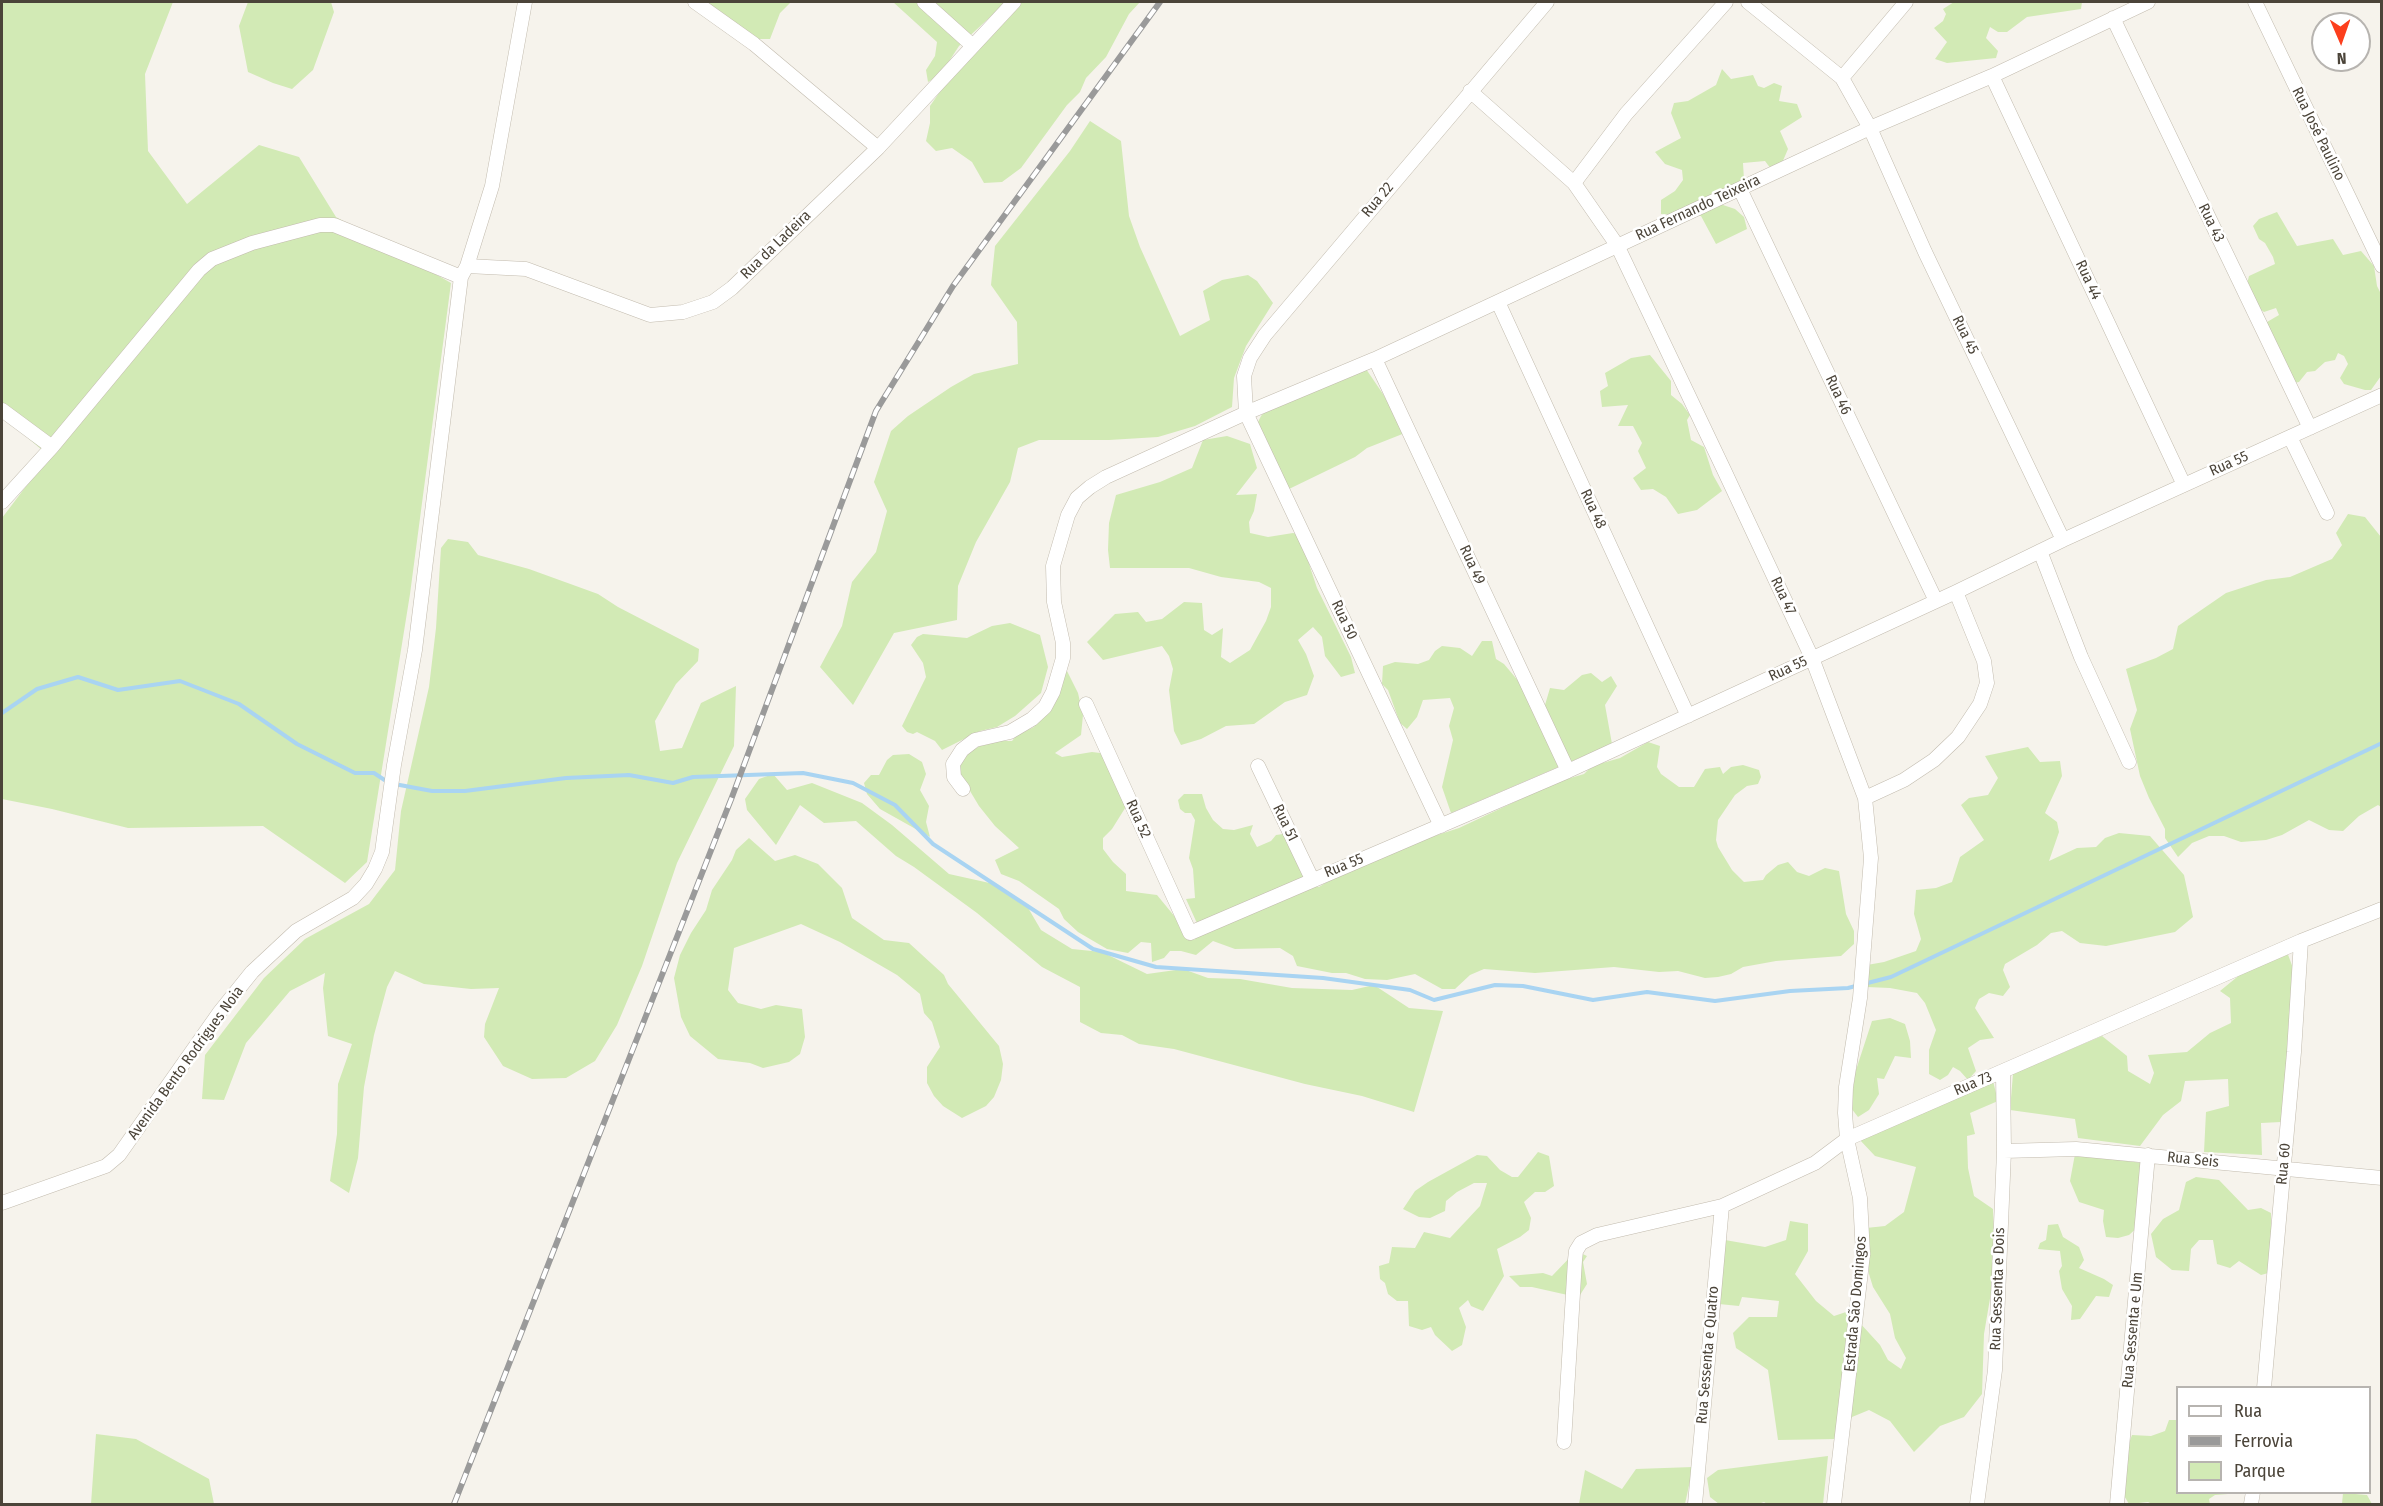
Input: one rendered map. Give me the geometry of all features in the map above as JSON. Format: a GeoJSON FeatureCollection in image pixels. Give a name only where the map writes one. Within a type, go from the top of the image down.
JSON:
{"type":"FeatureCollection","features":[{"type":"Feature","properties":{"kind":"street","name":"Avenida Bento Rodrigues Noia"},"geometry":{"type":"LineString","coordinates":[[2,1203],[106,1166],[119,1155],[219,1013],[252,972],[296,931],[353,898],[366,884],[382,852],[394,765],[415,651],[464,272],[492,186],[525,2]]}},
{"type":"Feature","properties":{"kind":"street"},"geometry":{"type":"LineString","coordinates":[[695,2],[754,44],[878,148]]}},
{"type":"Feature","properties":{"kind":"street"},"geometry":{"type":"LineString","coordinates":[[924,2],[973,46]]}},
{"type":"Feature","properties":{"kind":"street","name":"Rua da Ladeira"},"geometry":{"type":"LineString","coordinates":[[2,502],[52,447],[199,270],[212,259],[252,243],[320,225],[334,225],[464,272],[526,269],[650,315],[683,312],[713,302],[732,288],[878,148],[1014,2]]}},
{"type":"Feature","properties":{"kind":"street","name":"Rua 22"},"geometry":{"type":"LineString","coordinates":[[1246,413],[1244,376],[1250,358],[1265,335],[1547,2]]}},
{"type":"Feature","properties":{"kind":"street"},"geometry":{"type":"LineString","coordinates":[[1575,183],[1626,114],[1726,2]]}},
{"type":"Feature","properties":{"kind":"street"},"geometry":{"type":"LineString","coordinates":[[1748,2],[1842,78],[1906,2]]}},
{"type":"Feature","properties":{"kind":"street","name":"Rua Fernando Teixeira"},"geometry":{"type":"LineString","coordinates":[[963,789],[954,777],[953,764],[962,750],[975,740],[1010,732],[1032,719],[1045,707],[1053,692],[1063,658],[1063,644],[1054,602],[1053,566],[1061,535],[1077,498],[1106,477],[1246,413],[1375,359],[1870,128],[1992,76],[2148,2]]}},
{"type":"Feature","properties":{"kind":"street","name":"Rua José Paulino"},"geometry":{"type":"LineString","coordinates":[[2255,2],[2382,266]]}},
{"type":"Feature","properties":{"kind":"street","name":"Rua 43"},"geometry":{"type":"LineString","coordinates":[[2112,18],[2310,428]]}},
{"type":"Feature","properties":{"kind":"street","name":"Rua 44"},"geometry":{"type":"LineString","coordinates":[[1992,76],[2184,485]]}},
{"type":"Feature","properties":{"kind":"street","name":"Rua 45"},"geometry":{"type":"LineString","coordinates":[[1842,78],[1870,128],[1925,252],[2063,540]]}},
{"type":"Feature","properties":{"kind":"street","name":"Rua 47"},"geometry":{"type":"LineString","coordinates":[[1470,91],[1575,183],[1617,245],[1812,658],[1865,798],[1870,826],[1871,858],[1860,998]]}},
{"type":"Feature","properties":{"kind":"street","name":"Rua 46"},"geometry":{"type":"LineString","coordinates":[[1740,189],[1936,601]]}},
{"type":"Feature","properties":{"kind":"street","name":"Rua 48"},"geometry":{"type":"LineString","coordinates":[[1498,302],[1688,716]]}},
{"type":"Feature","properties":{"kind":"street","name":"Rua 49"},"geometry":{"type":"LineString","coordinates":[[1375,359],[1568,771]]}},
{"type":"Feature","properties":{"kind":"street","name":"Rua 55"},"geometry":{"type":"LineString","coordinates":[[1190,933],[1568,771],[2382,394]]}},
{"type":"Feature","properties":{"kind":"street"},"geometry":{"type":"LineString","coordinates":[[2,410],[52,447]]}},
{"type":"Feature","properties":{"kind":"street","name":"Rua 50"},"geometry":{"type":"LineString","coordinates":[[1246,413],[1441,826]]}},
{"type":"Feature","properties":{"kind":"street"},"geometry":{"type":"LineString","coordinates":[[2290,437],[2327,513]]}},
{"type":"Feature","properties":{"kind":"street"},"geometry":{"type":"LineString","coordinates":[[2040,551],[2081,657],[2129,762]]}},
{"type":"Feature","properties":{"kind":"street"},"geometry":{"type":"LineString","coordinates":[[1865,798],[1904,780],[1934,760],[1958,737],[1980,704],[1987,683],[1984,661],[1956,592]]}},
{"type":"Feature","properties":{"kind":"street","name":"Rua 52"},"geometry":{"type":"LineString","coordinates":[[1086,704],[1190,933]]}},
{"type":"Feature","properties":{"kind":"street","name":"Rua 51"},"geometry":{"type":"LineString","coordinates":[[1258,766],[1312,879]]}},
{"type":"Feature","properties":{"kind":"street","name":"Rua 73"},"geometry":{"type":"LineString","coordinates":[[1564,1442],[1575,1260],[1576,1251],[1581,1243],[1597,1235],[1722,1206],[1815,1163],[1847,1139],[2301,941],[2382,909]]}},
{"type":"Feature","properties":{"kind":"street","name":"Rua 60"},"geometry":{"type":"LineString","coordinates":[[2264,1386],[2301,941]]}},
{"type":"Feature","properties":{"kind":"street","name":"Estrada São Domingos"},"geometry":{"type":"LineString","coordinates":[[1834,1504],[1863,1254],[1860,1198],[1847,1139],[1845,1113],[1846,1087],[1860,998]]}},
{"type":"Feature","properties":{"kind":"street","name":"Rua Sessenta e Dois"},"geometry":{"type":"LineString","coordinates":[[1977,1504],[1995,1370],[2004,1151],[2002,1072]]}},
{"type":"Feature","properties":{"kind":"street","name":"Rua Seis"},"geometry":{"type":"LineString","coordinates":[[2004,1151],[2076,1149],[2382,1178]]}},
{"type":"Feature","properties":{"kind":"street","name":"Rua Sessenta e Um"},"geometry":{"type":"LineString","coordinates":[[2117,1504],[2148,1155]]}},
{"type":"Feature","properties":{"kind":"street","name":"Rua Sessenta e Quatro"},"geometry":{"type":"LineString","coordinates":[[1695,1504],[1722,1206]]}},
{"type":"Feature","properties":{"kind":"green space"},"geometry":{"type":"Polygon","coordinates":[[[2,2],[173,2],[145,74],[148,151],[187,204],[259,145],[299,157],[336,217],[451,283],[410,594],[367,862],[345,883],[263,826],[128,828],[2,799],[2,518],[49,456],[2,416],[2,2]]]}},
{"type":"Feature","properties":{"kind":"green space"},"geometry":{"type":"Polygon","coordinates":[[[248,2],[331,2],[334,12],[313,70],[292,89],[248,72],[239,26],[248,2]]]}},
{"type":"Feature","properties":{"kind":"green space"},"geometry":{"type":"Polygon","coordinates":[[[704,2],[791,2],[780,13],[770,39],[755,39],[704,2]]]}},
{"type":"Feature","properties":{"kind":"green space"},"geometry":{"type":"Polygon","coordinates":[[[893,2],[1006,2],[959,46],[940,75],[928,82],[926,70],[935,56],[937,42],[893,2]]]}},
{"type":"Feature","properties":{"kind":"green space"},"geometry":{"type":"Polygon","coordinates":[[[1021,2],[1140,2],[1129,14],[1106,57],[1086,78],[1080,92],[1067,105],[1021,168],[1002,182],[984,183],[972,162],[952,148],[936,151],[926,141],[930,123],[930,106],[948,80],[1011,16],[1021,2]]]}},
{"type":"Feature","properties":{"kind":"green space"},"geometry":{"type":"Polygon","coordinates":[[[1954,2],[2082,2],[2081,9],[2027,17],[2007,32],[1998,32],[1990,27],[1986,38],[1998,51],[1996,58],[1947,63],[1935,59],[1947,42],[1934,28],[1943,21],[1946,14],[1943,9],[1954,2]]]}},
{"type":"Feature","properties":{"kind":"green space"},"geometry":{"type":"Polygon","coordinates":[[[1722,69],[1731,79],[1753,75],[1758,86],[1764,88],[1774,83],[1782,86],[1779,101],[1797,104],[1802,117],[1780,131],[1788,149],[1782,163],[1771,169],[1765,161],[1743,163],[1744,180],[1723,194],[1723,205],[1735,209],[1744,217],[1747,229],[1716,244],[1701,216],[1661,214],[1661,200],[1675,191],[1683,180],[1682,170],[1665,164],[1655,152],[1681,138],[1671,113],[1674,103],[1688,101],[1716,85],[1722,69]]]}},
{"type":"Feature","properties":{"kind":"green space"},"geometry":{"type":"Polygon","coordinates":[[[1090,121],[1121,141],[1129,216],[1140,247],[1180,336],[1210,320],[1203,291],[1222,280],[1248,275],[1257,281],[1273,303],[1246,346],[1234,378],[1232,407],[1195,426],[1158,437],[1039,440],[1018,448],[1010,482],[976,542],[958,586],[957,620],[894,633],[853,705],[820,667],[842,626],[852,582],[876,552],[887,511],[874,482],[891,431],[908,416],[974,374],[1018,364],[1017,322],[991,285],[995,246],[1070,151],[1090,121]]]}},
{"type":"Feature","properties":{"kind":"green space"},"geometry":{"type":"Polygon","coordinates":[[[2277,212],[2297,246],[2333,239],[2343,255],[2361,251],[2374,266],[2377,286],[2381,294],[2381,376],[2371,390],[2344,384],[2340,378],[2348,364],[2344,356],[2338,353],[2335,360],[2325,362],[2315,371],[2307,372],[2299,382],[2293,383],[2267,332],[2267,322],[2279,315],[2276,308],[2264,312],[2256,306],[2246,288],[2249,276],[2275,264],[2265,243],[2259,239],[2253,226],[2259,219],[2277,212]]]}},
{"type":"Feature","properties":{"kind":"green space"},"geometry":{"type":"Polygon","coordinates":[[[1650,355],[1671,381],[1671,395],[1690,415],[1687,420],[1691,440],[1704,447],[1713,475],[1722,491],[1697,510],[1678,514],[1666,497],[1653,489],[1641,490],[1633,478],[1646,468],[1638,451],[1642,443],[1633,426],[1618,426],[1628,405],[1602,407],[1600,391],[1608,386],[1605,373],[1631,358],[1650,355]]]}},
{"type":"Feature","properties":{"kind":"green space"},"geometry":{"type":"Polygon","coordinates":[[[1366,369],[1405,433],[1367,448],[1355,457],[1289,489],[1257,424],[1261,416],[1267,409],[1366,369]]]}},
{"type":"Feature","properties":{"kind":"green space"},"geometry":{"type":"Polygon","coordinates":[[[1227,436],[1250,444],[1257,468],[1236,495],[1257,494],[1249,522],[1250,533],[1268,537],[1293,533],[1304,536],[1317,588],[1351,657],[1355,673],[1341,677],[1325,656],[1322,637],[1313,627],[1298,640],[1314,676],[1307,695],[1285,702],[1254,724],[1226,726],[1201,739],[1181,745],[1174,731],[1169,690],[1173,669],[1169,656],[1162,646],[1103,660],[1087,642],[1115,614],[1138,612],[1146,622],[1162,619],[1184,602],[1202,603],[1204,630],[1212,635],[1223,628],[1221,657],[1230,663],[1250,650],[1271,607],[1271,588],[1259,582],[1221,577],[1189,568],[1110,568],[1108,550],[1109,523],[1116,495],[1160,482],[1192,468],[1203,440],[1227,436]]]}},
{"type":"Feature","properties":{"kind":"green space"},"geometry":{"type":"Polygon","coordinates":[[[2348,514],[2365,517],[2381,537],[2381,807],[2378,805],[2359,816],[2343,831],[2329,830],[2309,820],[2282,835],[2266,840],[2241,842],[2224,836],[2209,836],[2192,843],[2178,857],[2165,838],[2165,829],[2140,776],[2130,729],[2137,710],[2126,669],[2173,649],[2178,626],[2226,593],[2266,580],[2290,577],[2332,559],[2342,545],[2336,533],[2348,514]]]}},
{"type":"Feature","properties":{"kind":"green space"},"geometry":{"type":"Polygon","coordinates":[[[448,539],[468,542],[478,555],[529,569],[598,594],[618,607],[699,649],[698,661],[676,684],[655,721],[660,751],[682,748],[701,703],[736,686],[734,746],[677,863],[642,966],[617,1025],[595,1061],[566,1078],[532,1079],[503,1066],[484,1037],[485,1024],[499,988],[471,989],[424,984],[395,971],[387,987],[374,1035],[364,1087],[358,1158],[349,1193],[330,1181],[337,1134],[338,1084],[352,1044],[328,1036],[323,988],[325,973],[290,991],[246,1043],[224,1100],[202,1099],[205,1055],[264,978],[305,939],[369,904],[395,870],[401,811],[429,687],[436,628],[441,548],[448,539]]]}},
{"type":"Feature","properties":{"kind":"green space"},"geometry":{"type":"Polygon","coordinates":[[[1010,623],[1040,635],[1048,667],[1041,693],[1015,716],[997,727],[980,731],[942,750],[935,741],[917,732],[913,734],[907,732],[902,726],[926,677],[923,663],[911,645],[917,637],[923,634],[967,638],[992,626],[1010,623]]]}},
{"type":"Feature","properties":{"kind":"green space"},"geometry":{"type":"Polygon","coordinates":[[[1482,641],[1492,641],[1496,659],[1504,664],[1541,708],[1545,705],[1550,688],[1564,690],[1582,675],[1591,673],[1602,682],[1611,676],[1617,686],[1605,705],[1612,744],[1451,813],[1442,787],[1453,740],[1449,726],[1454,708],[1450,698],[1423,700],[1417,717],[1407,729],[1400,723],[1388,690],[1382,684],[1383,666],[1395,662],[1418,664],[1429,660],[1442,646],[1460,648],[1472,656],[1482,641]]]}},
{"type":"Feature","properties":{"kind":"green space"},"geometry":{"type":"Polygon","coordinates":[[[1067,671],[1078,693],[1083,715],[1081,735],[1055,753],[1062,757],[1092,752],[1108,754],[1127,805],[1112,829],[1103,838],[1103,849],[1126,874],[1126,891],[1157,895],[1180,923],[1185,936],[1194,940],[1201,932],[1186,899],[1195,898],[1193,869],[1189,858],[1195,820],[1191,813],[1185,813],[1180,809],[1178,800],[1184,794],[1202,794],[1213,820],[1223,829],[1234,830],[1253,825],[1250,834],[1257,847],[1271,841],[1276,835],[1283,834],[1310,885],[1319,887],[1333,878],[1425,839],[1459,828],[1557,782],[1584,774],[1592,766],[1620,758],[1648,742],[1660,746],[1657,767],[1661,774],[1679,787],[1694,787],[1705,769],[1720,767],[1723,774],[1731,767],[1743,765],[1759,770],[1761,777],[1758,784],[1747,786],[1735,795],[1718,820],[1716,840],[1718,847],[1732,870],[1744,882],[1763,880],[1778,865],[1788,862],[1797,872],[1809,876],[1825,868],[1839,871],[1846,914],[1854,931],[1854,944],[1841,956],[1776,961],[1743,967],[1731,974],[1718,977],[1705,978],[1678,971],[1659,972],[1614,967],[1535,973],[1484,969],[1470,975],[1455,989],[1442,989],[1415,974],[1387,980],[1365,979],[1346,973],[1332,973],[1297,966],[1293,956],[1280,948],[1235,949],[1213,941],[1196,955],[1170,951],[1164,958],[1152,962],[1151,943],[1141,942],[1128,953],[1107,949],[1078,932],[1064,919],[1059,909],[1019,881],[1001,874],[995,860],[1019,848],[995,826],[979,806],[961,776],[959,764],[964,755],[989,741],[1012,741],[1017,735],[1034,727],[1067,671]]]}},
{"type":"Feature","properties":{"kind":"green space"},"geometry":{"type":"Polygon","coordinates":[[[2028,747],[2040,762],[2060,761],[2062,776],[2045,813],[2057,822],[2059,832],[2049,861],[2077,848],[2096,847],[2105,838],[2119,833],[2150,836],[2184,875],[2193,917],[2175,932],[2106,946],[2080,943],[2062,931],[2051,933],[2037,945],[2005,964],[2003,970],[2010,987],[2003,996],[1989,993],[1979,999],[1975,1008],[1994,1038],[1980,1040],[1968,1048],[1976,1071],[1968,1080],[1953,1067],[1948,1075],[1940,1080],[1929,1074],[1929,1050],[1936,1030],[1925,1003],[1917,993],[1867,987],[1867,965],[1916,951],[1921,939],[1914,914],[1916,890],[1936,888],[1952,882],[1960,857],[1984,840],[1961,805],[1969,798],[1988,795],[1998,778],[1985,756],[2028,747]]]}},
{"type":"Feature","properties":{"kind":"green space"},"geometry":{"type":"Polygon","coordinates":[[[909,754],[922,762],[926,774],[920,790],[929,806],[926,822],[930,837],[880,809],[867,794],[864,783],[871,775],[879,775],[887,760],[893,755],[909,754]]]}},
{"type":"Feature","properties":{"kind":"green space"},"geometry":{"type":"Polygon","coordinates":[[[773,774],[787,790],[812,783],[862,803],[892,825],[949,874],[994,884],[1027,906],[1041,930],[1072,949],[1102,952],[1147,974],[1183,969],[1208,978],[1240,979],[1292,988],[1352,990],[1374,985],[1409,1008],[1443,1011],[1414,1112],[1362,1096],[1305,1084],[1174,1049],[1139,1044],[1122,1035],[1101,1033],[1080,1022],[1080,987],[1042,967],[977,913],[896,856],[856,821],[824,823],[800,805],[776,845],[747,810],[745,799],[759,779],[773,774]]]}},
{"type":"Feature","properties":{"kind":"green space"},"geometry":{"type":"Polygon","coordinates":[[[749,838],[775,861],[795,855],[818,864],[842,888],[852,918],[884,940],[909,943],[944,975],[948,984],[999,1046],[1003,1064],[1001,1080],[994,1097],[986,1106],[962,1118],[943,1106],[934,1096],[927,1083],[927,1067],[940,1047],[932,1022],[924,1013],[920,994],[897,975],[840,942],[801,924],[734,948],[728,990],[738,1003],[761,1009],[776,1005],[802,1009],[805,1037],[800,1054],[789,1062],[763,1068],[750,1063],[718,1059],[690,1036],[681,1017],[674,978],[680,955],[706,910],[712,890],[736,850],[749,838]]]}},
{"type":"Feature","properties":{"kind":"green space"},"geometry":{"type":"Polygon","coordinates":[[[2287,952],[2293,968],[2285,1097],[2281,1122],[2261,1123],[2262,1155],[2204,1152],[2206,1112],[2229,1106],[2228,1079],[2185,1081],[2181,1101],[2163,1115],[2140,1146],[2078,1138],[2075,1119],[2010,1110],[2013,1074],[2102,1036],[2127,1056],[2128,1071],[2150,1084],[2154,1073],[2148,1055],[2187,1052],[2210,1033],[2231,1023],[2230,998],[2220,991],[2242,973],[2287,952]]]}},
{"type":"Feature","properties":{"kind":"green space"},"geometry":{"type":"Polygon","coordinates":[[[1890,1018],[1905,1024],[1910,1041],[1911,1058],[1895,1056],[1884,1079],[1877,1078],[1879,1094],[1869,1110],[1858,1117],[1851,1108],[1855,1073],[1872,1021],[1890,1018]]]}},
{"type":"Feature","properties":{"kind":"green space"},"geometry":{"type":"Polygon","coordinates":[[[1993,1081],[1998,1101],[1970,1113],[1975,1134],[1967,1136],[1968,1168],[1974,1196],[1993,1209],[1995,1269],[1984,1334],[1982,1394],[1964,1417],[1940,1426],[1914,1452],[1890,1421],[1869,1410],[1852,1417],[1837,1439],[1778,1440],[1768,1370],[1736,1348],[1733,1333],[1749,1317],[1777,1317],[1779,1301],[1742,1297],[1739,1306],[1719,1304],[1725,1240],[1765,1247],[1786,1240],[1790,1221],[1808,1224],[1808,1251],[1795,1274],[1816,1301],[1834,1316],[1849,1311],[1880,1345],[1888,1360],[1901,1369],[1906,1358],[1895,1338],[1890,1314],[1873,1287],[1869,1274],[1866,1228],[1885,1226],[1904,1212],[1916,1167],[1875,1156],[1859,1139],[1993,1081]]]}},
{"type":"Feature","properties":{"kind":"green space"},"geometry":{"type":"Polygon","coordinates":[[[1538,1152],[1549,1156],[1554,1186],[1545,1192],[1535,1192],[1524,1202],[1531,1218],[1529,1230],[1497,1249],[1504,1276],[1483,1311],[1471,1306],[1468,1300],[1459,1308],[1466,1327],[1462,1345],[1452,1351],[1435,1335],[1431,1327],[1422,1330],[1409,1326],[1408,1301],[1397,1301],[1388,1294],[1385,1283],[1380,1279],[1379,1266],[1389,1263],[1392,1247],[1415,1248],[1424,1232],[1450,1238],[1480,1206],[1487,1183],[1474,1183],[1457,1192],[1446,1201],[1445,1211],[1430,1218],[1419,1217],[1403,1209],[1415,1191],[1477,1155],[1487,1156],[1500,1170],[1512,1177],[1518,1177],[1538,1152]]]}},
{"type":"Feature","properties":{"kind":"green space"},"geometry":{"type":"Polygon","coordinates":[[[2075,1154],[2142,1163],[2140,1225],[2129,1235],[2118,1238],[2106,1237],[2103,1221],[2104,1210],[2079,1202],[2070,1181],[2075,1154]]]}},
{"type":"Feature","properties":{"kind":"green space"},"geometry":{"type":"Polygon","coordinates":[[[2196,1177],[2219,1180],[2248,1210],[2261,1208],[2271,1213],[2271,1231],[2281,1247],[2272,1272],[2261,1275],[2239,1261],[2230,1268],[2217,1264],[2213,1240],[2199,1240],[2191,1249],[2189,1271],[2172,1270],[2156,1257],[2151,1234],[2163,1219],[2179,1210],[2186,1182],[2196,1177]]]}},
{"type":"Feature","properties":{"kind":"green space"},"geometry":{"type":"Polygon","coordinates":[[[2058,1224],[2063,1237],[2079,1247],[2084,1260],[2079,1268],[2113,1285],[2109,1297],[2096,1296],[2080,1319],[2071,1320],[2072,1306],[2062,1289],[2059,1271],[2062,1266],[2060,1251],[2038,1249],[2040,1243],[2046,1240],[2048,1225],[2058,1224]]]}},
{"type":"Feature","properties":{"kind":"green space"},"geometry":{"type":"Polygon","coordinates":[[[1576,1251],[1587,1256],[1583,1262],[1587,1284],[1580,1295],[1572,1296],[1532,1287],[1520,1287],[1509,1276],[1543,1273],[1552,1276],[1576,1251]]]}},
{"type":"Feature","properties":{"kind":"green space"},"geometry":{"type":"Polygon","coordinates":[[[2169,1420],[2176,1420],[2176,1494],[2228,1494],[2215,1495],[2209,1499],[2210,1504],[2152,1504],[2148,1502],[2129,1504],[2120,1489],[2132,1435],[2151,1436],[2165,1431],[2169,1420]]]}},
{"type":"Feature","properties":{"kind":"green space"},"geometry":{"type":"Polygon","coordinates":[[[96,1434],[136,1439],[209,1479],[214,1504],[91,1504],[96,1434]]]}},
{"type":"Feature","properties":{"kind":"green space"},"geometry":{"type":"Polygon","coordinates":[[[1828,1456],[1823,1504],[1767,1504],[1764,1502],[1719,1504],[1710,1497],[1707,1478],[1718,1470],[1828,1456]]]}},
{"type":"Feature","properties":{"kind":"green space"},"geometry":{"type":"Polygon","coordinates":[[[1693,1467],[1685,1504],[1579,1504],[1585,1470],[1622,1489],[1636,1469],[1693,1467]]]}},
{"type":"Feature","properties":{"kind":"green space"},"geometry":{"type":"Polygon","coordinates":[[[2343,1494],[2355,1494],[2367,1495],[2372,1504],[2342,1504],[2343,1494]]]}},
{"type":"Feature","properties":{"kind":"waterway"},"geometry":{"type":"LineString","coordinates":[[2,713],[37,689],[78,677],[118,690],[180,681],[239,704],[297,744],[355,773],[374,773],[389,783],[432,791],[465,791],[566,778],[629,775],[673,783],[693,777],[803,773],[853,783],[895,805],[933,844],[1093,949],[1156,967],[1323,978],[1410,990],[1434,1000],[1495,985],[1523,986],[1593,1000],[1647,992],[1715,1001],[1790,991],[1848,988],[1891,977],[2382,743]]}},
{"type":"Feature","properties":{"kind":"railway"},"geometry":{"type":"LineString","coordinates":[[454,1504],[732,797],[876,411],[953,286],[1160,2]]}}]}
